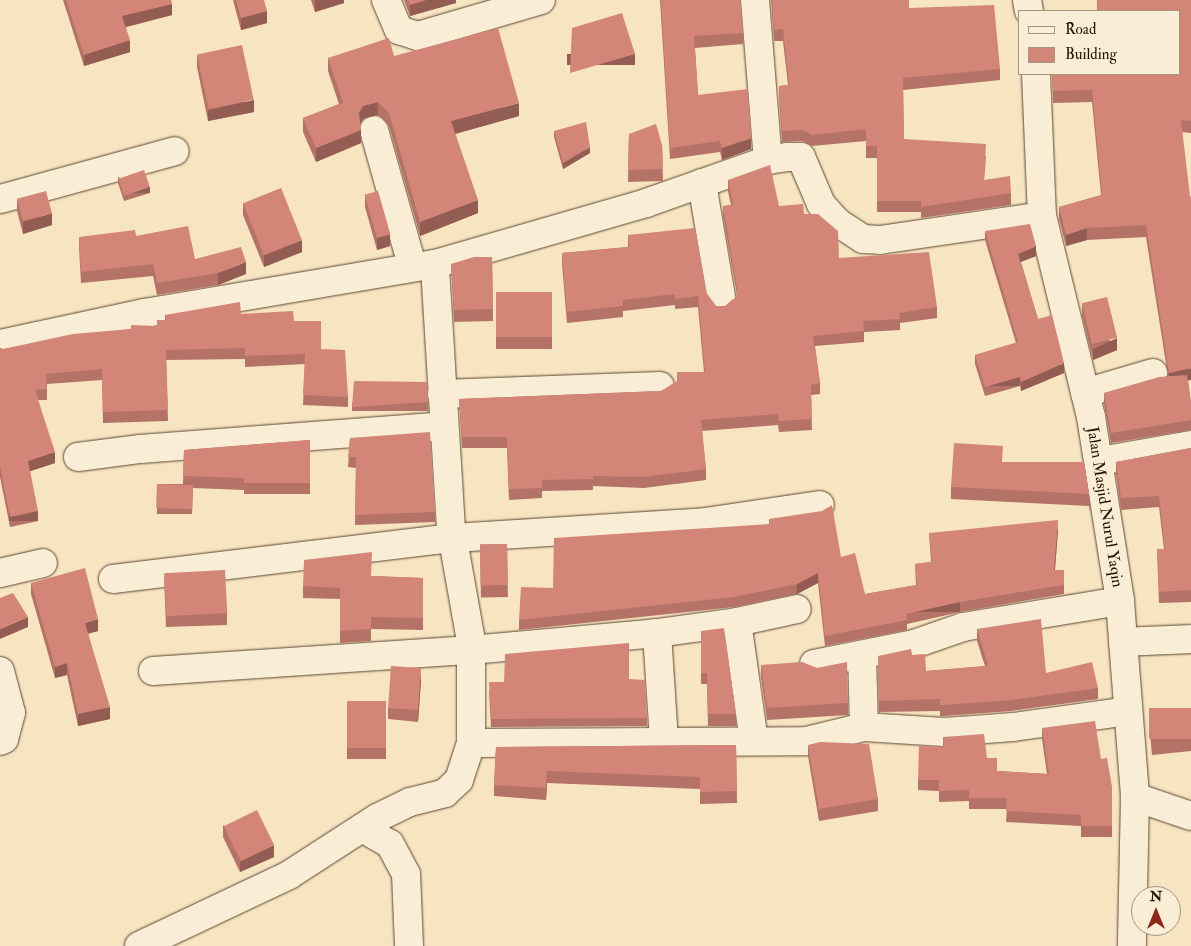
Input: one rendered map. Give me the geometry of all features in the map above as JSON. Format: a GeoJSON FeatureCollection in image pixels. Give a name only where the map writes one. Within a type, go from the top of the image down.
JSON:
{"type":"FeatureCollection","features":[{"type":"Feature","properties":{"kind":"street"},"geometry":{"type":"LineString","coordinates":[[386,0],[399,30],[418,36],[541,0]]}},
{"type":"Feature","properties":{"kind":"street"},"geometry":{"type":"LineString","coordinates":[[755,0],[768,160]]}},
{"type":"Feature","properties":{"kind":"street","name":"Jalan Masjid Nurul Yaqin"},"geometry":{"type":"LineString","coordinates":[[1036,75],[1042,216],[1100,461],[1120,601],[1135,797],[1132,946]]}},
{"type":"Feature","properties":{"kind":"street"},"geometry":{"type":"LineString","coordinates":[[138,946],[289,875],[362,828],[410,802],[445,793],[459,780],[471,743],[471,650],[452,538],[442,394],[424,264],[374,130]]}},
{"type":"Feature","properties":{"kind":"street"},"geometry":{"type":"LineString","coordinates":[[0,199],[175,151]]}},
{"type":"Feature","properties":{"kind":"street"},"geometry":{"type":"LineString","coordinates":[[0,344],[145,313],[424,264],[646,203],[768,160],[801,157],[821,204],[838,222],[862,239],[880,240],[1042,216]]}},
{"type":"Feature","properties":{"kind":"street"},"geometry":{"type":"LineString","coordinates":[[702,183],[722,302]]}},
{"type":"Feature","properties":{"kind":"street"},"geometry":{"type":"LineString","coordinates":[[1085,393],[1153,373]]}},
{"type":"Feature","properties":{"kind":"street"},"geometry":{"type":"LineString","coordinates":[[442,394],[660,386]]}},
{"type":"Feature","properties":{"kind":"street"},"geometry":{"type":"LineString","coordinates":[[78,457],[140,449],[443,426]]}},
{"type":"Feature","properties":{"kind":"street"},"geometry":{"type":"LineString","coordinates":[[1100,461],[1191,445]]}},
{"type":"Feature","properties":{"kind":"street"},"geometry":{"type":"LineString","coordinates":[[113,579],[452,538],[705,522],[820,505]]}},
{"type":"Feature","properties":{"kind":"street"},"geometry":{"type":"LineString","coordinates":[[0,573],[42,563]]}},
{"type":"Feature","properties":{"kind":"street"},"geometry":{"type":"LineString","coordinates":[[814,664],[914,644],[963,627],[1120,601]]}},
{"type":"Feature","properties":{"kind":"street"},"geometry":{"type":"LineString","coordinates":[[152,671],[471,650],[657,633],[737,622],[797,609]]}},
{"type":"Feature","properties":{"kind":"street"},"geometry":{"type":"LineString","coordinates":[[737,622],[754,741]]}},
{"type":"Feature","properties":{"kind":"street"},"geometry":{"type":"LineString","coordinates":[[657,633],[664,740]]}},
{"type":"Feature","properties":{"kind":"street"},"geometry":{"type":"LineString","coordinates":[[1123,642],[1191,639]]}},
{"type":"Feature","properties":{"kind":"street"},"geometry":{"type":"LineString","coordinates":[[862,655],[864,727]]}},
{"type":"Feature","properties":{"kind":"street"},"geometry":{"type":"LineString","coordinates":[[0,671],[11,713],[4,739],[0,741]]}},
{"type":"Feature","properties":{"kind":"street"},"geometry":{"type":"LineString","coordinates":[[471,743],[664,740],[806,741],[864,727],[944,732],[1013,727],[1128,711]]}},
{"type":"Feature","properties":{"kind":"street"},"geometry":{"type":"LineString","coordinates":[[1135,797],[1191,816]]}},
{"type":"Feature","properties":{"kind":"street"},"geometry":{"type":"LineString","coordinates":[[362,828],[390,844],[406,874],[409,946]]}},
{"type":"Feature","properties":{"kind":"building"},"geometry":{"type":"Polygon","coordinates":[[[66,0],[171,0],[172,4],[122,16],[130,40],[84,55],[66,0]]]}},
{"type":"Feature","properties":{"kind":"building"},"geometry":{"type":"Polygon","coordinates":[[[236,0],[264,0],[267,11],[241,18],[236,0]]]}},
{"type":"Feature","properties":{"kind":"building"},"geometry":{"type":"Polygon","coordinates":[[[408,0],[426,0],[410,5],[408,0]]]}},
{"type":"Feature","properties":{"kind":"building"},"geometry":{"type":"Polygon","coordinates":[[[661,0],[740,0],[743,33],[694,36],[698,95],[748,89],[751,138],[722,148],[720,141],[670,148],[661,0]]]}},
{"type":"Feature","properties":{"kind":"building"},"geometry":{"type":"Polygon","coordinates":[[[772,0],[909,0],[909,8],[994,5],[1000,69],[903,78],[904,139],[986,144],[984,180],[1010,176],[1011,193],[921,207],[921,201],[877,201],[877,146],[866,146],[866,129],[812,135],[802,130],[782,131],[779,86],[789,85],[783,29],[774,30],[772,0]]]}},
{"type":"Feature","properties":{"kind":"building"},"geometry":{"type":"Polygon","coordinates":[[[1097,0],[1191,0],[1191,121],[1181,120],[1191,197],[1191,368],[1169,373],[1146,225],[1087,228],[1066,235],[1059,207],[1102,195],[1092,90],[1053,91],[1052,75],[1181,75],[1181,10],[1098,10],[1097,0]]]}},
{"type":"Feature","properties":{"kind":"building"},"geometry":{"type":"Polygon","coordinates":[[[622,13],[635,54],[570,73],[572,28],[622,13]]]}},
{"type":"Feature","properties":{"kind":"building"},"geometry":{"type":"Polygon","coordinates":[[[498,28],[519,103],[451,121],[478,200],[420,222],[389,113],[378,102],[363,106],[359,113],[361,130],[316,148],[303,118],[343,103],[328,58],[389,38],[394,56],[498,28]]]}},
{"type":"Feature","properties":{"kind":"building"},"geometry":{"type":"Polygon","coordinates":[[[242,45],[254,100],[209,109],[197,55],[242,45]]]}},
{"type":"Feature","properties":{"kind":"building"},"geometry":{"type":"Polygon","coordinates":[[[586,122],[590,147],[563,163],[554,131],[586,122]]]}},
{"type":"Feature","properties":{"kind":"building"},"geometry":{"type":"Polygon","coordinates":[[[656,124],[662,145],[663,169],[628,170],[629,134],[656,124]]]}},
{"type":"Feature","properties":{"kind":"building"},"geometry":{"type":"Polygon","coordinates":[[[770,165],[779,206],[803,204],[804,214],[818,214],[838,231],[839,258],[929,252],[937,307],[899,313],[900,319],[863,321],[864,331],[813,336],[820,383],[811,385],[812,419],[779,421],[778,414],[701,420],[706,469],[644,477],[593,476],[593,479],[542,480],[542,488],[509,489],[507,437],[462,437],[459,399],[661,391],[677,381],[677,372],[705,372],[698,296],[675,299],[675,294],[623,300],[623,306],[567,312],[562,253],[629,247],[628,235],[695,228],[707,294],[716,306],[725,306],[736,297],[737,289],[723,206],[733,205],[728,180],[770,165]]]}},
{"type":"Feature","properties":{"kind":"building"},"geometry":{"type":"Polygon","coordinates":[[[144,170],[150,187],[124,196],[118,179],[144,170]]]}},
{"type":"Feature","properties":{"kind":"building"},"geometry":{"type":"Polygon","coordinates":[[[281,188],[302,240],[264,255],[243,203],[281,188]]]}},
{"type":"Feature","properties":{"kind":"building"},"geometry":{"type":"Polygon","coordinates":[[[46,191],[52,213],[23,221],[17,199],[46,191]]]}},
{"type":"Feature","properties":{"kind":"building"},"geometry":{"type":"Polygon","coordinates":[[[378,191],[390,234],[377,238],[365,195],[378,191]]]}},
{"type":"Feature","properties":{"kind":"building"},"geometry":{"type":"Polygon","coordinates":[[[1030,224],[1036,246],[1018,254],[1038,319],[1052,315],[1064,363],[1021,382],[1020,377],[985,387],[975,355],[1018,342],[985,231],[1030,224]]]}},
{"type":"Feature","properties":{"kind":"building"},"geometry":{"type":"Polygon","coordinates":[[[188,226],[195,259],[241,247],[246,262],[218,273],[157,283],[153,264],[81,272],[79,237],[135,230],[136,236],[188,226]]]}},
{"type":"Feature","properties":{"kind":"building"},"geometry":{"type":"Polygon","coordinates":[[[474,257],[492,257],[493,309],[454,310],[451,264],[474,257]]]}},
{"type":"Feature","properties":{"kind":"building"},"geometry":{"type":"Polygon","coordinates":[[[496,292],[552,292],[552,337],[496,337],[496,292]]]}},
{"type":"Feature","properties":{"kind":"building"},"geometry":{"type":"Polygon","coordinates":[[[1107,297],[1117,338],[1092,344],[1082,303],[1107,297]]]}},
{"type":"Feature","properties":{"kind":"building"},"geometry":{"type":"Polygon","coordinates":[[[240,302],[241,314],[293,311],[294,321],[321,321],[321,349],[345,350],[348,397],[303,395],[305,354],[245,356],[245,348],[166,350],[168,410],[103,412],[102,369],[46,374],[47,389],[35,390],[55,452],[28,461],[38,511],[10,517],[0,466],[0,348],[3,349],[73,334],[131,329],[131,325],[157,326],[157,320],[166,320],[165,315],[240,302]]]}},
{"type":"Feature","properties":{"kind":"building"},"geometry":{"type":"Polygon","coordinates":[[[1187,375],[1191,403],[1191,420],[1111,433],[1104,393],[1159,377],[1187,375]]]}},
{"type":"Feature","properties":{"kind":"building"},"geometry":{"type":"Polygon","coordinates":[[[354,381],[427,382],[428,402],[352,407],[354,381]]]}},
{"type":"Feature","properties":{"kind":"building"},"geometry":{"type":"Polygon","coordinates":[[[430,432],[435,512],[355,515],[356,457],[348,457],[350,438],[430,432]]]}},
{"type":"Feature","properties":{"kind":"building"},"geometry":{"type":"Polygon","coordinates":[[[310,440],[310,483],[244,483],[244,478],[183,476],[184,450],[310,440]]]}},
{"type":"Feature","properties":{"kind":"building"},"geometry":{"type":"Polygon","coordinates":[[[954,443],[1003,446],[1002,462],[1084,462],[1090,500],[1089,494],[951,487],[954,443]]]}},
{"type":"Feature","properties":{"kind":"building"},"geometry":{"type":"Polygon","coordinates":[[[1191,448],[1191,590],[1159,592],[1157,549],[1165,549],[1159,496],[1121,498],[1116,462],[1191,448]]]}},
{"type":"Feature","properties":{"kind":"building"},"geometry":{"type":"Polygon","coordinates":[[[157,484],[193,485],[192,509],[156,508],[157,484]]]}},
{"type":"Feature","properties":{"kind":"building"},"geometry":{"type":"Polygon","coordinates":[[[832,505],[841,557],[855,553],[865,594],[917,585],[915,564],[932,562],[929,533],[1058,520],[1054,570],[1064,570],[1064,585],[960,602],[906,614],[907,620],[825,636],[818,573],[797,584],[734,597],[519,620],[521,587],[553,588],[554,538],[770,524],[769,519],[822,511],[832,505]]]}},
{"type":"Feature","properties":{"kind":"building"},"geometry":{"type":"Polygon","coordinates":[[[480,544],[507,544],[508,585],[481,585],[480,544]]]}},
{"type":"Feature","properties":{"kind":"building"},"geometry":{"type":"Polygon","coordinates":[[[372,552],[371,576],[423,578],[423,618],[371,617],[371,629],[340,631],[340,588],[303,586],[304,560],[372,552]]]}},
{"type":"Feature","properties":{"kind":"building"},"geometry":{"type":"Polygon","coordinates":[[[85,568],[98,619],[85,623],[110,707],[78,714],[67,663],[55,667],[31,583],[85,568]]]}},
{"type":"Feature","properties":{"kind":"building"},"geometry":{"type":"Polygon","coordinates":[[[225,570],[227,613],[166,616],[164,573],[225,570]]]}},
{"type":"Feature","properties":{"kind":"building"},"geometry":{"type":"Polygon","coordinates":[[[13,593],[28,617],[0,629],[0,598],[13,593]]]}},
{"type":"Feature","properties":{"kind":"building"},"geometry":{"type":"Polygon","coordinates":[[[1041,619],[1046,673],[1092,662],[1098,688],[1011,700],[944,705],[940,705],[940,699],[879,701],[878,656],[911,649],[912,655],[925,654],[926,671],[988,666],[977,629],[1041,619]]]}},
{"type":"Feature","properties":{"kind":"building"},"geometry":{"type":"Polygon","coordinates":[[[724,628],[736,714],[708,714],[707,673],[701,673],[701,631],[724,628]]]}},
{"type":"Feature","properties":{"kind":"building"},"geometry":{"type":"Polygon","coordinates":[[[629,643],[629,679],[645,680],[647,718],[491,719],[489,682],[504,682],[505,654],[629,643]]]}},
{"type":"Feature","properties":{"kind":"building"},"geometry":{"type":"Polygon","coordinates":[[[802,662],[817,668],[847,662],[848,703],[767,708],[761,665],[802,662]]]}},
{"type":"Feature","properties":{"kind":"building"},"geometry":{"type":"Polygon","coordinates":[[[391,666],[421,668],[418,710],[388,708],[391,666]]]}},
{"type":"Feature","properties":{"kind":"building"},"geometry":{"type":"Polygon","coordinates":[[[347,701],[386,701],[386,748],[347,748],[347,701]]]}},
{"type":"Feature","properties":{"kind":"building"},"geometry":{"type":"Polygon","coordinates":[[[1149,708],[1191,708],[1191,739],[1149,739],[1149,708]]]}},
{"type":"Feature","properties":{"kind":"building"},"geometry":{"type":"Polygon","coordinates":[[[1095,721],[1101,759],[1107,758],[1112,787],[1112,826],[1081,826],[1081,815],[1006,811],[1007,798],[969,798],[969,790],[939,791],[939,780],[918,780],[919,746],[944,747],[943,737],[984,734],[987,758],[997,758],[997,771],[1049,774],[1042,728],[1095,721]]]}},
{"type":"Feature","properties":{"kind":"building"},"geometry":{"type":"Polygon","coordinates":[[[820,742],[869,744],[878,799],[819,809],[808,745],[820,742]]]}},
{"type":"Feature","properties":{"kind":"building"},"geometry":{"type":"Polygon","coordinates":[[[736,745],[737,791],[700,792],[700,777],[547,771],[546,788],[494,785],[496,747],[736,745]]]}},
{"type":"Feature","properties":{"kind":"building"},"geometry":{"type":"Polygon","coordinates":[[[257,810],[274,845],[241,861],[224,826],[257,810]]]}}]}
